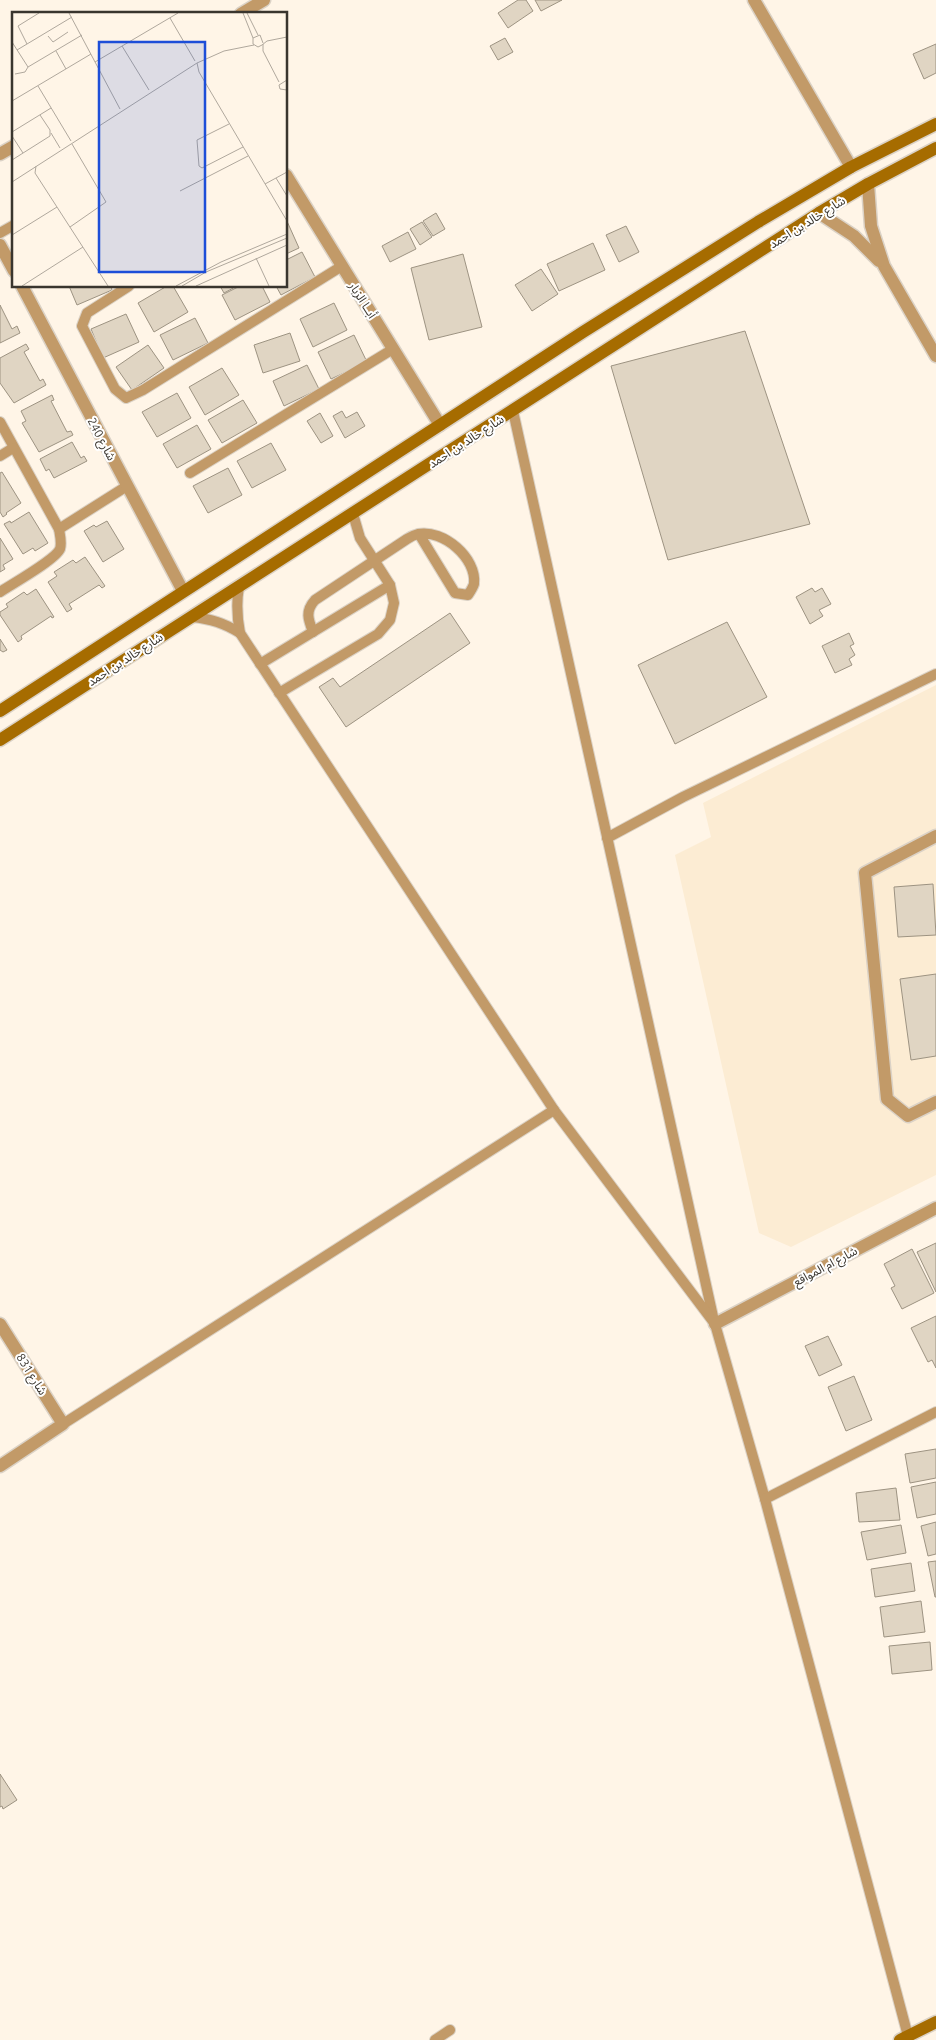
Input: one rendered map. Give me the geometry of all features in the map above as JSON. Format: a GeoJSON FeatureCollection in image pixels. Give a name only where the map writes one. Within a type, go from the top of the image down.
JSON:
{"type":"FeatureCollection","features":[{"type":"Feature","properties":{"kind":"main road","name":"شارع خالد بن احمد"},"geometry":{"type":"LineString","coordinates":[[0,711],[182,591],[616,311],[758,222],[851,168],[936,124]]}},
{"type":"Feature","properties":{"kind":"main road","name":"شارع خالد بن احمد"},"geometry":{"type":"LineString","coordinates":[[0,740],[819,213],[868,184],[936,148]]}},
{"type":"Feature","properties":{"kind":"main road"},"geometry":{"type":"LineString","coordinates":[[904,2038],[936,2022]]}},
{"type":"Feature","properties":{"kind":"street"},"geometry":{"type":"LineString","coordinates":[[244,12],[264,0]]}},
{"type":"Feature","properties":{"kind":"street"},"geometry":{"type":"LineString","coordinates":[[754,0],[851,168]]}},
{"type":"Feature","properties":{"kind":"street"},"geometry":{"type":"LineString","coordinates":[[0,154],[12,147]]}},
{"type":"Feature","properties":{"kind":"street","name":"أبــا الزبار"},"geometry":{"type":"LineString","coordinates":[[288,182],[440,425]]}},
{"type":"Feature","properties":{"kind":"street"},"geometry":{"type":"LineString","coordinates":[[868,184],[871,226],[884,266],[936,356]]}},
{"type":"Feature","properties":{"kind":"street"},"geometry":{"type":"LineString","coordinates":[[819,213],[854,236],[884,266]]}},
{"type":"Feature","properties":{"kind":"street"},"geometry":{"type":"LineString","coordinates":[[0,245],[12,267]]}},
{"type":"Feature","properties":{"kind":"street","name":"شارع 240"},"geometry":{"type":"LineString","coordinates":[[23,288],[182,591]]}},
{"type":"Feature","properties":{"kind":"street"},"geometry":{"type":"LineString","coordinates":[[936,836],[865,873],[888,1099],[908,1116],[936,1102]]}},
{"type":"Feature","properties":{"kind":"street","name":"شارع ام المواقع"},"geometry":{"type":"LineString","coordinates":[[715,1324],[936,1208]]}},
{"type":"Feature","properties":{"kind":"street","name":"شارع 831"},"geometry":{"type":"LineString","coordinates":[[0,1324],[63,1424]]}},
{"type":"Feature","properties":{"kind":"street"},"geometry":{"type":"LineString","coordinates":[[0,1466],[63,1424]]}},
{"type":"Feature","properties":{"kind":"lane"},"geometry":{"type":"LineString","coordinates":[[0,233],[12,226]]}},
{"type":"Feature","properties":{"kind":"lane"},"geometry":{"type":"LineString","coordinates":[[126,288],[87,313],[82,326],[115,389],[126,398],[143,390],[342,266]]}},
{"type":"Feature","properties":{"kind":"lane"},"geometry":{"type":"LineString","coordinates":[[190,473],[392,349]]}},
{"type":"Feature","properties":{"kind":"lane"},"geometry":{"type":"LineString","coordinates":[[513,411],[715,1324],[765,1499],[904,2038]]}},
{"type":"Feature","properties":{"kind":"lane"},"geometry":{"type":"LineString","coordinates":[[0,422],[59,529],[60,549],[52,558],[0,592]]}},
{"type":"Feature","properties":{"kind":"lane"},"geometry":{"type":"LineString","coordinates":[[0,456],[13,448]]}},
{"type":"Feature","properties":{"kind":"lane"},"geometry":{"type":"LineString","coordinates":[[59,529],[127,486]]}},
{"type":"Feature","properties":{"kind":"lane"},"geometry":{"type":"LineString","coordinates":[[279,693],[378,634],[390,620],[394,603],[390,585],[360,538],[353,514]]}},
{"type":"Feature","properties":{"kind":"lane"},"geometry":{"type":"LineString","coordinates":[[313,632],[307,614],[309,606],[315,600],[407,539],[419,534],[434,536],[450,542],[463,552],[471,567],[474,585],[468,595],[455,593],[419,534]]}},
{"type":"Feature","properties":{"kind":"lane"},"geometry":{"type":"LineString","coordinates":[[260,664],[390,585]]}},
{"type":"Feature","properties":{"kind":"lane"},"geometry":{"type":"LineString","coordinates":[[239,587],[236,602],[240,633],[260,664],[554,1110],[715,1324]]}},
{"type":"Feature","properties":{"kind":"lane"},"geometry":{"type":"LineString","coordinates":[[192,617],[226,624],[240,633]]}},
{"type":"Feature","properties":{"kind":"lane"},"geometry":{"type":"LineString","coordinates":[[607,838],[691,793],[936,674]]}},
{"type":"Feature","properties":{"kind":"lane"},"geometry":{"type":"LineString","coordinates":[[63,1424],[554,1110]]}},
{"type":"Feature","properties":{"kind":"lane"},"geometry":{"type":"LineString","coordinates":[[765,1499],[936,1412]]}},
{"type":"Feature","properties":{"kind":"lane"},"geometry":{"type":"LineString","coordinates":[[435,2040],[450,2030]]}},
{"type":"Feature","properties":{"kind":"shaded area"},"geometry":{"type":"Polygon","coordinates":[[[936,685],[936,1175],[791,1247],[759,1233],[675,855],[711,837],[703,803],[936,685]]]}},
{"type":"Feature","properties":{"kind":"building"},"geometry":{"type":"Polygon","coordinates":[[[518,0],[526,0],[533,11],[508,28],[498,13],[518,0]]]}},
{"type":"Feature","properties":{"kind":"building"},"geometry":{"type":"Polygon","coordinates":[[[535,0],[562,0],[541,11],[535,0]]]}},
{"type":"Feature","properties":{"kind":"building"},"geometry":{"type":"Polygon","coordinates":[[[505,38],[513,52],[498,60],[490,46],[505,38]]]}},
{"type":"Feature","properties":{"kind":"building"},"geometry":{"type":"Polygon","coordinates":[[[936,44],[936,73],[924,79],[913,54],[936,44]]]}},
{"type":"Feature","properties":{"kind":"building"},"geometry":{"type":"Polygon","coordinates":[[[436,213],[445,229],[433,236],[423,221],[436,213]]]}},
{"type":"Feature","properties":{"kind":"building"},"geometry":{"type":"Polygon","coordinates":[[[422,222],[432,237],[420,245],[410,229],[422,222]]]}},
{"type":"Feature","properties":{"kind":"building"},"geometry":{"type":"Polygon","coordinates":[[[288,223],[299,248],[288,253],[288,223]]]}},
{"type":"Feature","properties":{"kind":"building"},"geometry":{"type":"Polygon","coordinates":[[[626,226],[639,252],[619,262],[606,235],[626,226]]]}},
{"type":"Feature","properties":{"kind":"building"},"geometry":{"type":"Polygon","coordinates":[[[408,232],[416,249],[390,262],[382,246],[408,232]]]}},
{"type":"Feature","properties":{"kind":"building"},"geometry":{"type":"Polygon","coordinates":[[[593,243],[605,270],[559,291],[547,264],[593,243]]]}},
{"type":"Feature","properties":{"kind":"building"},"geometry":{"type":"Polygon","coordinates":[[[302,252],[315,277],[281,295],[277,288],[288,288],[288,259],[302,252]]]}},
{"type":"Feature","properties":{"kind":"building"},"geometry":{"type":"Polygon","coordinates":[[[463,254],[482,327],[429,340],[411,268],[463,254]]]}},
{"type":"Feature","properties":{"kind":"building"},"geometry":{"type":"Polygon","coordinates":[[[541,269],[558,294],[532,311],[515,285],[541,269]]]}},
{"type":"Feature","properties":{"kind":"building"},"geometry":{"type":"Polygon","coordinates":[[[70,288],[112,288],[112,290],[77,305],[70,288]]]}},
{"type":"Feature","properties":{"kind":"building"},"geometry":{"type":"Polygon","coordinates":[[[164,288],[174,288],[188,312],[154,332],[138,303],[164,288]]]}},
{"type":"Feature","properties":{"kind":"building"},"geometry":{"type":"Polygon","coordinates":[[[221,288],[233,288],[224,293],[221,288]]]}},
{"type":"Feature","properties":{"kind":"building"},"geometry":{"type":"Polygon","coordinates":[[[236,288],[263,288],[270,302],[235,320],[222,295],[236,288]]]}},
{"type":"Feature","properties":{"kind":"building"},"geometry":{"type":"Polygon","coordinates":[[[334,303],[347,330],[313,347],[300,319],[334,303]]]}},
{"type":"Feature","properties":{"kind":"building"},"geometry":{"type":"Polygon","coordinates":[[[0,305],[12,329],[17,326],[20,333],[0,343],[0,305]]]}},
{"type":"Feature","properties":{"kind":"building"},"geometry":{"type":"Polygon","coordinates":[[[126,314],[139,342],[103,358],[91,329],[126,314]]]}},
{"type":"Feature","properties":{"kind":"building"},"geometry":{"type":"Polygon","coordinates":[[[195,318],[208,343],[173,360],[160,335],[195,318]]]}},
{"type":"Feature","properties":{"kind":"building"},"geometry":{"type":"Polygon","coordinates":[[[745,331],[810,524],[668,560],[611,366],[745,331]]]}},
{"type":"Feature","properties":{"kind":"building"},"geometry":{"type":"Polygon","coordinates":[[[290,333],[300,361],[263,373],[254,345],[290,333]]]}},
{"type":"Feature","properties":{"kind":"building"},"geometry":{"type":"Polygon","coordinates":[[[354,335],[367,362],[331,379],[318,352],[354,335]]]}},
{"type":"Feature","properties":{"kind":"building"},"geometry":{"type":"Polygon","coordinates":[[[26,344],[29,349],[24,352],[40,381],[43,379],[46,385],[14,403],[0,383],[0,358],[26,344]]]}},
{"type":"Feature","properties":{"kind":"building"},"geometry":{"type":"Polygon","coordinates":[[[148,345],[164,368],[132,390],[116,367],[148,345]]]}},
{"type":"Feature","properties":{"kind":"building"},"geometry":{"type":"Polygon","coordinates":[[[307,365],[319,389],[284,406],[273,381],[307,365]]]}},
{"type":"Feature","properties":{"kind":"building"},"geometry":{"type":"Polygon","coordinates":[[[222,368],[239,395],[205,415],[189,387],[222,368]]]}},
{"type":"Feature","properties":{"kind":"building"},"geometry":{"type":"Polygon","coordinates":[[[177,393],[191,418],[157,437],[142,412],[177,393]]]}},
{"type":"Feature","properties":{"kind":"building"},"geometry":{"type":"Polygon","coordinates":[[[52,395],[54,400],[51,401],[67,432],[71,431],[73,435],[39,452],[22,423],[26,421],[21,411],[52,395]]]}},
{"type":"Feature","properties":{"kind":"building"},"geometry":{"type":"Polygon","coordinates":[[[243,400],[257,423],[222,443],[208,420],[243,400]]]}},
{"type":"Feature","properties":{"kind":"building"},"geometry":{"type":"Polygon","coordinates":[[[342,411],[346,418],[357,412],[365,426],[345,438],[333,416],[342,411]]]}},
{"type":"Feature","properties":{"kind":"building"},"geometry":{"type":"Polygon","coordinates":[[[320,413],[333,436],[321,443],[307,421],[320,413]]]}},
{"type":"Feature","properties":{"kind":"building"},"geometry":{"type":"Polygon","coordinates":[[[197,425],[211,449],[177,468],[163,444],[197,425]]]}},
{"type":"Feature","properties":{"kind":"building"},"geometry":{"type":"Polygon","coordinates":[[[72,442],[81,458],[84,456],[87,461],[54,478],[49,469],[46,471],[40,459],[72,442]]]}},
{"type":"Feature","properties":{"kind":"building"},"geometry":{"type":"Polygon","coordinates":[[[271,443],[286,470],[252,488],[237,461],[271,443]]]}},
{"type":"Feature","properties":{"kind":"building"},"geometry":{"type":"Polygon","coordinates":[[[228,468],[242,495],[208,513],[193,486],[228,468]]]}},
{"type":"Feature","properties":{"kind":"building"},"geometry":{"type":"Polygon","coordinates":[[[2,472],[21,503],[3,517],[0,512],[0,473],[2,472]]]}},
{"type":"Feature","properties":{"kind":"building"},"geometry":{"type":"Polygon","coordinates":[[[29,512],[48,543],[35,551],[33,548],[23,554],[4,524],[10,521],[11,523],[29,512]]]}},
{"type":"Feature","properties":{"kind":"building"},"geometry":{"type":"Polygon","coordinates":[[[107,521],[124,549],[103,562],[84,531],[94,525],[96,527],[107,521]]]}},
{"type":"Feature","properties":{"kind":"building"},"geometry":{"type":"Polygon","coordinates":[[[0,538],[13,559],[3,565],[5,569],[0,572],[0,538]]]}},
{"type":"Feature","properties":{"kind":"building"},"geometry":{"type":"Polygon","coordinates":[[[85,557],[105,586],[102,588],[99,585],[69,604],[72,609],[67,612],[48,582],[57,576],[54,572],[73,560],[76,563],[85,557]]]}},
{"type":"Feature","properties":{"kind":"building"},"geometry":{"type":"Polygon","coordinates":[[[812,588],[815,592],[822,588],[831,604],[819,610],[823,616],[810,624],[796,597],[812,588]]]}},
{"type":"Feature","properties":{"kind":"building"},"geometry":{"type":"Polygon","coordinates":[[[36,589],[54,617],[52,618],[51,616],[21,636],[22,639],[18,642],[0,615],[0,612],[8,607],[6,604],[24,592],[27,595],[36,589]]]}},
{"type":"Feature","properties":{"kind":"building"},"geometry":{"type":"Polygon","coordinates":[[[450,613],[470,643],[346,727],[319,687],[333,678],[340,687],[450,613]]]}},
{"type":"Feature","properties":{"kind":"building"},"geometry":{"type":"Polygon","coordinates":[[[727,622],[767,697],[675,744],[638,665],[727,622]]]}},
{"type":"Feature","properties":{"kind":"building"},"geometry":{"type":"Polygon","coordinates":[[[849,633],[854,644],[850,646],[855,655],[849,659],[852,665],[835,673],[822,646],[849,633]]]}},
{"type":"Feature","properties":{"kind":"building"},"geometry":{"type":"Polygon","coordinates":[[[0,639],[7,650],[3,652],[0,650],[0,639]]]}},
{"type":"Feature","properties":{"kind":"building"},"geometry":{"type":"Polygon","coordinates":[[[933,884],[936,935],[898,937],[894,887],[933,884]]]}},
{"type":"Feature","properties":{"kind":"building"},"geometry":{"type":"Polygon","coordinates":[[[936,974],[936,1056],[911,1060],[900,979],[936,974]]]}},
{"type":"Feature","properties":{"kind":"building"},"geometry":{"type":"Polygon","coordinates":[[[936,1243],[936,1292],[917,1252],[936,1243]]]}},
{"type":"Feature","properties":{"kind":"building"},"geometry":{"type":"Polygon","coordinates":[[[912,1249],[934,1293],[902,1309],[891,1288],[895,1286],[884,1264],[912,1249]]]}},
{"type":"Feature","properties":{"kind":"building"},"geometry":{"type":"Polygon","coordinates":[[[936,1316],[936,1368],[932,1360],[928,1362],[911,1328],[936,1316]]]}},
{"type":"Feature","properties":{"kind":"building"},"geometry":{"type":"Polygon","coordinates":[[[828,1336],[842,1365],[819,1376],[805,1346],[828,1336]]]}},
{"type":"Feature","properties":{"kind":"building"},"geometry":{"type":"Polygon","coordinates":[[[854,1376],[872,1420],[846,1431],[828,1387],[854,1376]]]}},
{"type":"Feature","properties":{"kind":"building"},"geometry":{"type":"Polygon","coordinates":[[[936,1449],[936,1478],[910,1483],[905,1454],[936,1449]]]}},
{"type":"Feature","properties":{"kind":"building"},"geometry":{"type":"Polygon","coordinates":[[[936,1482],[936,1514],[917,1518],[911,1487],[936,1482]]]}},
{"type":"Feature","properties":{"kind":"building"},"geometry":{"type":"Polygon","coordinates":[[[896,1488],[900,1520],[859,1522],[856,1493],[896,1488]]]}},
{"type":"Feature","properties":{"kind":"building"},"geometry":{"type":"Polygon","coordinates":[[[936,1522],[936,1554],[928,1556],[921,1526],[936,1522]]]}},
{"type":"Feature","properties":{"kind":"building"},"geometry":{"type":"Polygon","coordinates":[[[901,1525],[906,1553],[867,1560],[861,1532],[901,1525]]]}},
{"type":"Feature","properties":{"kind":"building"},"geometry":{"type":"Polygon","coordinates":[[[936,1561],[936,1597],[935,1597],[928,1562],[936,1561]]]}},
{"type":"Feature","properties":{"kind":"building"},"geometry":{"type":"Polygon","coordinates":[[[911,1563],[915,1591],[875,1597],[871,1569],[911,1563]]]}},
{"type":"Feature","properties":{"kind":"building"},"geometry":{"type":"Polygon","coordinates":[[[921,1601],[925,1632],[884,1637],[880,1607],[921,1601]]]}},
{"type":"Feature","properties":{"kind":"building"},"geometry":{"type":"Polygon","coordinates":[[[930,1642],[932,1670],[892,1674],[889,1646],[930,1642]]]}},
{"type":"Feature","properties":{"kind":"building"},"geometry":{"type":"Polygon","coordinates":[[[0,1774],[17,1800],[3,1809],[2,1806],[0,1807],[0,1774]]]}}]}
